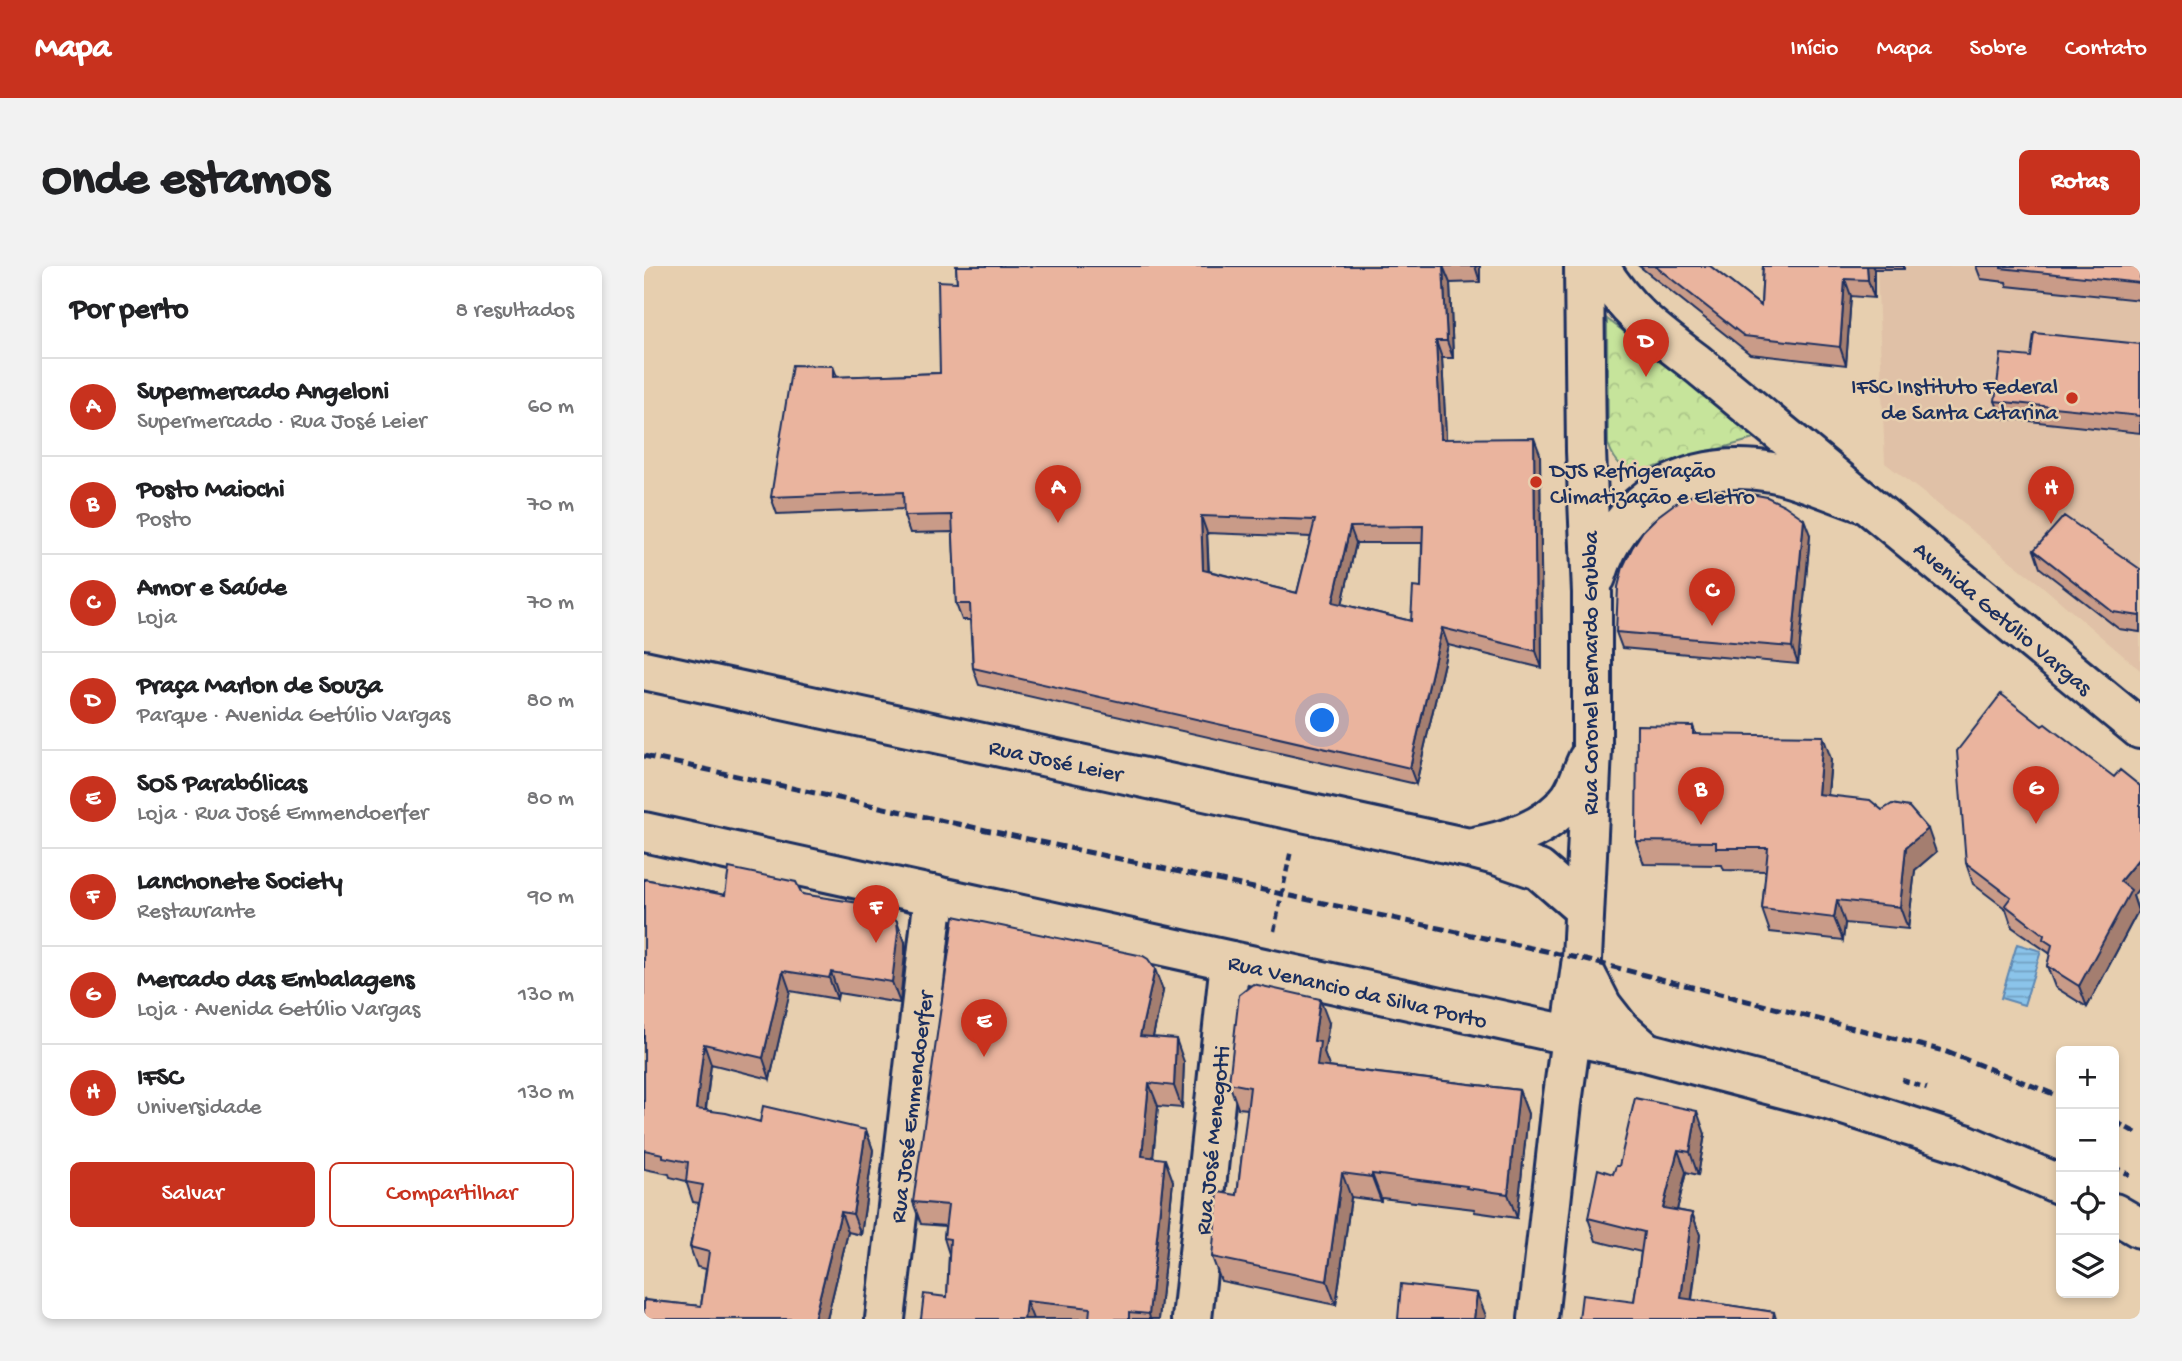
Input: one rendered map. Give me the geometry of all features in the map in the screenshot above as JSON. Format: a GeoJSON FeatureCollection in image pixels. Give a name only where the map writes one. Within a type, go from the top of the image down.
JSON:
{"type":"FeatureCollection","features":[{"type":"Feature","properties":{"kind":"main road","name":"Rua Coronel Bernardo Grubba"},"geometry":{"type":"LineString","coordinates":[[1538,1319],[1560,1116],[1581,965],[1592,750],[1592,593],[1586,450],[1584,266]]}},
{"type":"Feature","properties":{"kind":"main road","name":"Avenida Getúlio Vargas"},"geometry":{"type":"LineString","coordinates":[[1599,266],[1612,288],[1636,316],[2140,729]]}},
{"type":"Feature","properties":{"kind":"main road"},"geometry":{"type":"LineString","coordinates":[[1586,450],[1594,467],[1616,487],[1634,492],[1660,490]]}},
{"type":"Feature","properties":{"kind":"main road","name":"Avenida Getúlio Vargas"},"geometry":{"type":"LineString","coordinates":[[1592,593],[1603,554],[1611,538],[1641,503],[1660,490],[1694,476],[1712,471],[1750,469],[1776,472],[1868,505]]}},
{"type":"Feature","properties":{"kind":"main road","name":"Rua José Leier"},"geometry":{"type":"LineString","coordinates":[[644,670],[1469,848],[1539,870],[1584,909]]}},
{"type":"Feature","properties":{"kind":"main road","name":"Rua José Leier"},"geometry":{"type":"LineString","coordinates":[[1469,848],[1500,842],[1543,824],[1570,798],[1592,750]]}},
{"type":"Feature","properties":{"kind":"main road","name":"Rua Venancio da Silva Porto"},"geometry":{"type":"LineString","coordinates":[[644,832],[1646,1052],[1828,1100],[1965,1144],[2056,1183]]}},
{"type":"Feature","properties":{"kind":"main road","name":"Rua José Emmendoerfer"},"geometry":{"type":"LineString","coordinates":[[886,1319],[934,895]]}},
{"type":"Feature","properties":{"kind":"main road","name":"Rua José Menegotti"},"geometry":{"type":"LineString","coordinates":[[1192,1319],[1230,961]]}},
{"type":"Feature","properties":{"kind":"main road"},"geometry":{"type":"LineString","coordinates":[[1510,1024],[1542,1011],[1581,965],[1602,1006],[1619,1030],[1646,1052]]}},
{"type":"Feature","properties":{"kind":"main road"},"geometry":{"type":"LineString","coordinates":[[2119,1216],[2140,1228]]}},
{"type":"Feature","properties":{"kind":"path"},"geometry":{"type":"LineString","coordinates":[[1274,931],[1299,812]]}},
{"type":"Feature","properties":{"kind":"shaded area"},"geometry":{"type":"Polygon","coordinates":[[[1877,266],[2140,266],[2140,670],[2041,585],[1885,463],[1877,266]]]}},
{"type":"Feature","properties":{"kind":"green space"},"geometry":{"type":"Polygon","coordinates":[[[1607,319],[1764,436],[1645,470],[1621,465],[1608,444],[1607,319]]]}},
{"type":"Feature","properties":{"kind":"water"},"geometry":{"type":"Polygon","coordinates":[[[2017,944],[2041,951],[2024,1005],[2001,998],[2017,944]]]}},
{"type":"Feature","properties":{"kind":"building"},"geometry":{"type":"Polygon","coordinates":[[[956,266],[1443,266],[1447,341],[1436,341],[1441,439],[1534,438],[1536,651],[1442,628],[1410,768],[973,668],[970,604],[956,604],[952,515],[904,516],[903,492],[771,497],[792,365],[833,366],[833,377],[940,373],[938,281],[957,282],[956,266]],[[1201,516],[1203,570],[1297,593],[1315,520],[1201,516]],[[1423,526],[1350,527],[1333,602],[1411,621],[1413,587],[1421,588],[1423,526]]]}},
{"type":"Feature","properties":{"kind":"building"},"geometry":{"type":"Polygon","coordinates":[[[1655,266],[1710,266],[1761,306],[1763,266],[1867,266],[1868,280],[1845,279],[1840,347],[1744,336],[1655,266]]]}},
{"type":"Feature","properties":{"kind":"building"},"geometry":{"type":"Polygon","coordinates":[[[2140,266],[2140,283],[2001,268],[2140,266]]]}},
{"type":"Feature","properties":{"kind":"building","name":"IFSC Instituto Federal de Santa Catarina"},"geometry":{"type":"Polygon","coordinates":[[[2034,333],[2140,344],[2140,416],[1995,401],[2001,354],[2031,357],[2034,333]]]}},
{"type":"Feature","properties":{"kind":"building"},"geometry":{"type":"Polygon","coordinates":[[[1711,490],[1730,490],[1767,497],[1804,519],[1792,647],[1616,632],[1618,587],[1623,567],[1643,531],[1674,504],[1711,490]]]}},
{"type":"Feature","properties":{"kind":"building"},"geometry":{"type":"Polygon","coordinates":[[[2064,516],[2140,569],[2140,616],[2113,612],[2034,550],[2064,516]]]}},
{"type":"Feature","properties":{"kind":"building"},"geometry":{"type":"Polygon","coordinates":[[[2001,694],[2114,777],[2120,770],[2140,786],[2140,857],[2120,881],[2131,890],[2079,986],[2047,966],[2052,945],[2043,939],[2044,935],[2005,905],[2011,897],[1966,863],[1957,751],[2001,694]]]}},
{"type":"Feature","properties":{"kind":"building"},"geometry":{"type":"Polygon","coordinates":[[[1637,725],[1693,726],[1693,734],[1823,736],[1818,794],[1870,800],[1882,810],[1892,804],[1909,807],[1928,829],[1906,847],[1900,907],[1837,900],[1834,918],[1762,909],[1768,848],[1716,848],[1716,842],[1636,841],[1637,725]]]}},
{"type":"Feature","properties":{"kind":"building"},"geometry":{"type":"Polygon","coordinates":[[[729,868],[796,882],[802,894],[884,907],[897,921],[892,982],[831,972],[829,978],[783,971],[763,1058],[704,1044],[696,1109],[760,1122],[763,1106],[866,1130],[853,1214],[841,1212],[814,1319],[644,1319],[644,1300],[701,1306],[709,1252],[690,1247],[703,1185],[686,1182],[688,1162],[644,1150],[644,879],[725,895],[729,868]]]}},
{"type":"Feature","properties":{"kind":"building"},"geometry":{"type":"Polygon","coordinates":[[[954,916],[1143,956],[1155,969],[1140,1036],[1176,1039],[1174,1086],[1149,1083],[1142,1156],[1165,1159],[1149,1314],[1129,1312],[1129,1319],[1089,1319],[1090,1308],[1026,1301],[1024,1319],[921,1319],[924,1294],[947,1297],[950,1239],[944,1238],[948,1205],[913,1202],[954,916]]]}},
{"type":"Feature","properties":{"kind":"building"},"geometry":{"type":"Polygon","coordinates":[[[1253,984],[1320,999],[1314,1041],[1320,1042],[1317,1066],[1519,1090],[1508,1194],[1466,1188],[1467,1186],[1372,1174],[1372,1177],[1342,1173],[1327,1281],[1212,1257],[1218,1192],[1237,1195],[1250,1087],[1229,1083],[1239,995],[1253,984]]]}},
{"type":"Feature","properties":{"kind":"building"},"geometry":{"type":"Polygon","coordinates":[[[1635,1098],[1697,1111],[1690,1152],[1678,1150],[1663,1208],[1692,1213],[1681,1298],[1774,1312],[1773,1319],[1579,1319],[1582,1295],[1634,1302],[1644,1232],[1588,1218],[1598,1169],[1613,1174],[1616,1166],[1619,1166],[1635,1098]]]}},
{"type":"Feature","properties":{"kind":"building"},"geometry":{"type":"Polygon","coordinates":[[[1401,1284],[1477,1293],[1474,1319],[1398,1319],[1401,1284]]]}},
{"type":"Feature","properties":{"kind":"railway"},"geometry":{"type":"LineString","coordinates":[[644,756],[1582,959],[1944,1051],[2056,1095]]}},
{"type":"Feature","properties":{"kind":"railway"},"geometry":{"type":"LineString","coordinates":[[2119,1124],[2140,1135]]}},
{"type":"Feature","properties":{"kind":"place","name":"Praça Marlon de Souza"},"geometry":{"type":"Point","coordinates":[1646,377]}},
{"type":"Feature","properties":{"kind":"place","name":"IFSC Instituto Federal de Santa Catarina"},"geometry":{"type":"Point","coordinates":[2072,398]}},
{"type":"Feature","properties":{"kind":"place","name":"DJS Refrigeração Climatização e Eletro"},"geometry":{"type":"Point","coordinates":[1536,482]}},
{"type":"Feature","properties":{"kind":"place","name":"Supermercado Angeloni"},"geometry":{"type":"Point","coordinates":[1058,523]}},
{"type":"Feature","properties":{"kind":"place","name":"IFSC"},"geometry":{"type":"Point","coordinates":[2051,524]}},
{"type":"Feature","properties":{"kind":"place","name":"Amor e Saúde"},"geometry":{"type":"Point","coordinates":[1712,626]}},
{"type":"Feature","properties":{"kind":"place","name":"Mercado das Embalagens"},"geometry":{"type":"Point","coordinates":[2036,824]}},
{"type":"Feature","properties":{"kind":"place","name":"Posto Maiochi"},"geometry":{"type":"Point","coordinates":[1701,825]}},
{"type":"Feature","properties":{"kind":"place","name":"Lanchonete Society"},"geometry":{"type":"Point","coordinates":[876,943]}},
{"type":"Feature","properties":{"kind":"place","name":"SOS Parabólicas"},"geometry":{"type":"Point","coordinates":[984,1057]}}]}
